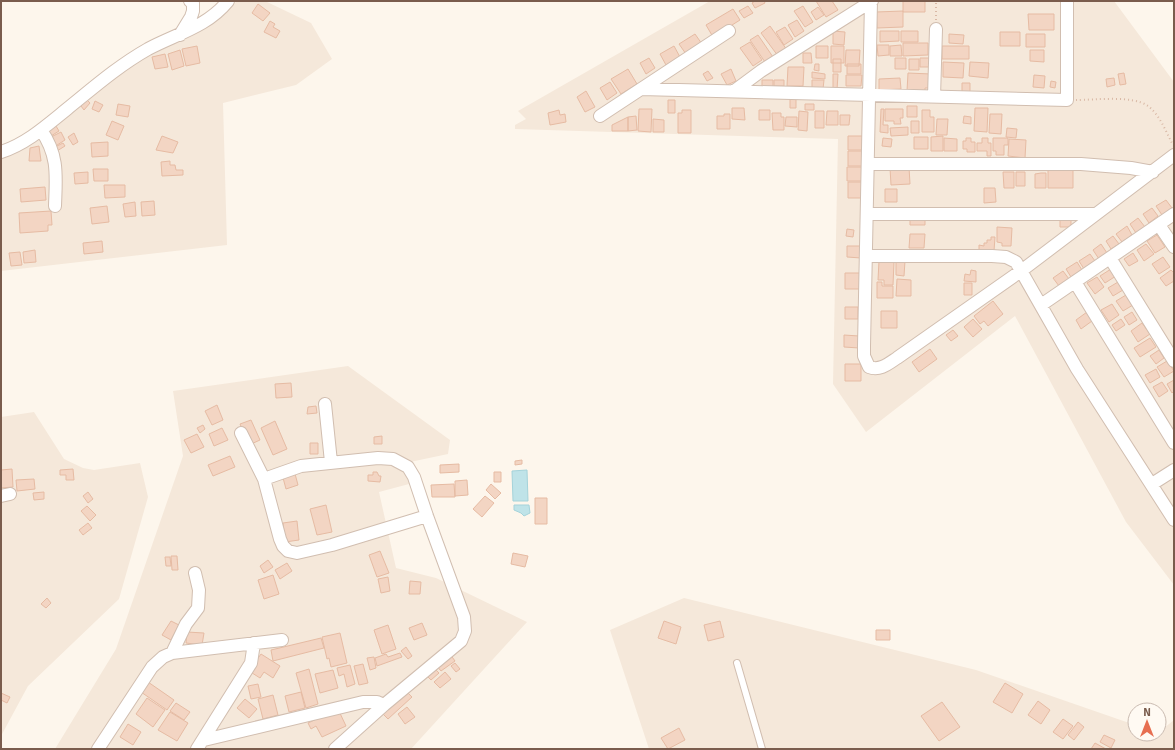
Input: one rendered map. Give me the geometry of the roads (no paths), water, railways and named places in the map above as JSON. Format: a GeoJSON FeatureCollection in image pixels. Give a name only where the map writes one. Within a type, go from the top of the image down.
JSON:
{"type":"FeatureCollection","features":[{"type":"Feature","properties":{"kind":"street"},"geometry":{"type":"LineString","coordinates":[[180,35],[193,11],[192,3],[190,1]]}},
{"type":"Feature","properties":{"kind":"street"},"geometry":{"type":"LineString","coordinates":[[1,152],[15,147],[41,130],[114,70],[149,49],[205,22],[220,11],[228,1]]}},
{"type":"Feature","properties":{"kind":"street"},"geometry":{"type":"LineString","coordinates":[[734,91],[761,71],[871,1]]}},
{"type":"Feature","properties":{"kind":"street"},"geometry":{"type":"LineString","coordinates":[[871,1],[864,356],[869,367],[874,369],[883,367],[897,358],[1021,271],[1174,155]]}},
{"type":"Feature","properties":{"kind":"street"},"geometry":{"type":"LineString","coordinates":[[641,89],[1067,100],[1067,1]]}},
{"type":"Feature","properties":{"kind":"street"},"geometry":{"type":"LineString","coordinates":[[934,97],[936,28]]}},
{"type":"Feature","properties":{"kind":"street"},"geometry":{"type":"LineString","coordinates":[[600,116],[729,31]]}},
{"type":"Feature","properties":{"kind":"street"},"geometry":{"type":"LineString","coordinates":[[41,130],[54,154],[56,170],[55,206]]}},
{"type":"Feature","properties":{"kind":"street"},"geometry":{"type":"LineString","coordinates":[[868,164],[1081,164],[1131,168],[1153,172]]}},
{"type":"Feature","properties":{"kind":"street"},"geometry":{"type":"LineString","coordinates":[[1131,168],[1138,182]]}},
{"type":"Feature","properties":{"kind":"street"},"geometry":{"type":"LineString","coordinates":[[867,214],[1095,214]]}},
{"type":"Feature","properties":{"kind":"street"},"geometry":{"type":"LineString","coordinates":[[1041,305],[1174,214]]}},
{"type":"Feature","properties":{"kind":"street"},"geometry":{"type":"LineString","coordinates":[[1159,225],[1174,247]]}},
{"type":"Feature","properties":{"kind":"street"},"geometry":{"type":"LineString","coordinates":[[866,256],[992,256],[1016,262],[1077,369],[1174,520]]}},
{"type":"Feature","properties":{"kind":"street"},"geometry":{"type":"LineString","coordinates":[[1110,258],[1174,361]]}},
{"type":"Feature","properties":{"kind":"street"},"geometry":{"type":"LineString","coordinates":[[1075,282],[1174,442]]}},
{"type":"Feature","properties":{"kind":"street"},"geometry":{"type":"LineString","coordinates":[[325,404],[330,462]]}},
{"type":"Feature","properties":{"kind":"street"},"geometry":{"type":"LineString","coordinates":[[240,433],[264,478],[283,546],[288,551],[297,553],[332,545],[426,516]]}},
{"type":"Feature","properties":{"kind":"street"},"geometry":{"type":"LineString","coordinates":[[264,478],[301,466],[378,458],[393,459],[408,468],[414,477],[426,516],[464,617],[465,631],[461,641],[384,705],[335,749]]}},
{"type":"Feature","properties":{"kind":"street"},"geometry":{"type":"LineString","coordinates":[[1152,484],[1174,470]]}},
{"type":"Feature","properties":{"kind":"street"},"geometry":{"type":"LineString","coordinates":[[172,653],[182,631],[198,608],[199,590],[195,574]]}},
{"type":"Feature","properties":{"kind":"street"},"geometry":{"type":"LineString","coordinates":[[98,749],[152,667],[163,657],[172,653],[282,640]]}},
{"type":"Feature","properties":{"kind":"street"},"geometry":{"type":"LineString","coordinates":[[201,745],[251,663],[254,644]]}},
{"type":"Feature","properties":{"kind":"street"},"geometry":{"type":"LineString","coordinates":[[201,745],[363,702],[377,702],[384,705]]}},
{"type":"Feature","properties":{"kind":"street"},"geometry":{"type":"LineString","coordinates":[[363,702],[367,720]]}},
{"type":"Feature","properties":{"kind":"lane"},"geometry":{"type":"LineString","coordinates":[[737,663],[762,749]]}},
{"type":"Feature","properties":{"kind":"water"},"geometry":{"type":"Polygon","coordinates":[[[527,470],[528,501],[513,501],[512,471],[527,470]]]}},
{"type":"Feature","properties":{"kind":"water"},"geometry":{"type":"Polygon","coordinates":[[[514,505],[529,505],[530,513],[524,516],[514,510],[514,505]]]}}]}
